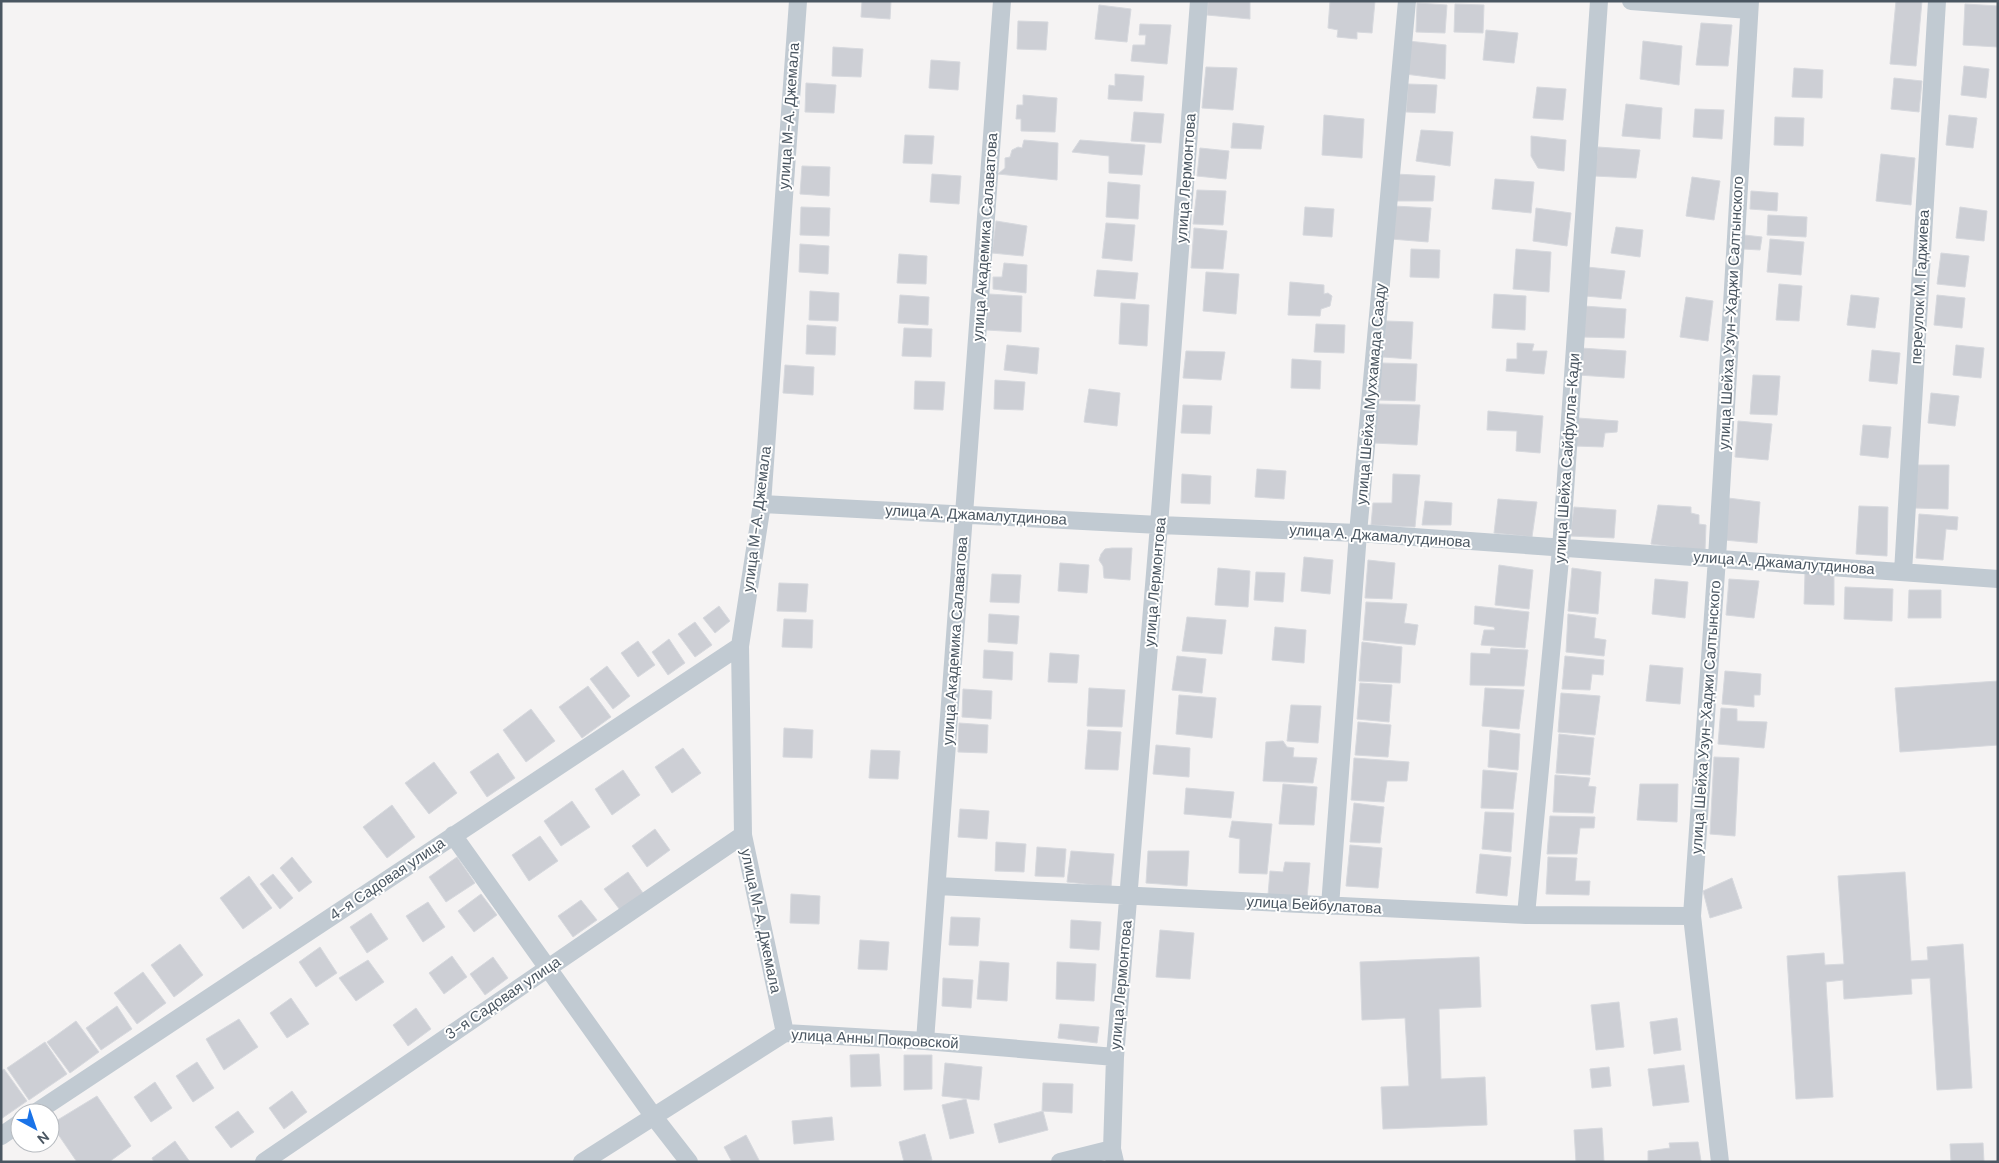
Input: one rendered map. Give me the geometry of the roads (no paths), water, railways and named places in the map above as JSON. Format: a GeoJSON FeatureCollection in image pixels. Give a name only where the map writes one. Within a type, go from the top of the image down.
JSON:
{"type":"FeatureCollection","features":[{"type":"Feature","properties":{"kind":"street","name":"улица М-А. Джемала"},"geometry":{"type":"LineString","coordinates":[[785,1033],[742,835],[740,646],[762,504],[798,1]]}},
{"type":"Feature","properties":{"kind":"street","name":"улица Академика Салаватова"},"geometry":{"type":"LineString","coordinates":[[925,1041],[1002,1]]}},
{"type":"Feature","properties":{"kind":"street","name":"улица Лермонтова"},"geometry":{"type":"LineString","coordinates":[[1114,1155],[1115,1057],[1160,525],[1199,1]]}},
{"type":"Feature","properties":{"kind":"street","name":"улица Шейха Муххамада Сааду"},"geometry":{"type":"LineString","coordinates":[[1330,906],[1358,533],[1408,1]]}},
{"type":"Feature","properties":{"kind":"street","name":"улица Шейха Сайфулла-Кади"},"geometry":{"type":"LineString","coordinates":[[1526,915],[1561,549],[1599,1]]}},
{"type":"Feature","properties":{"kind":"street"},"geometry":{"type":"LineString","coordinates":[[1631,1],[1749,5]]}},
{"type":"Feature","properties":{"kind":"street","name":"переулок М. Гаджиева"},"geometry":{"type":"LineString","coordinates":[[1903,572],[1937,1]]}},
{"type":"Feature","properties":{"kind":"street","name":"улица Шейха Узун-Хаджи Салтынского"},"geometry":{"type":"LineString","coordinates":[[1720,1162],[1692,916],[1717,558],[1749,5]]}},
{"type":"Feature","properties":{"kind":"street","name":"улица А. Джамалутдинова"},"geometry":{"type":"LineString","coordinates":[[762,504],[1160,525],[1358,533],[1998,579]]}},
{"type":"Feature","properties":{"kind":"street","name":"4-я Садовая улица"},"geometry":{"type":"LineString","coordinates":[[50,1103],[740,646]]}},
{"type":"Feature","properties":{"kind":"street"},"geometry":{"type":"LineString","coordinates":[[453,835],[654,1117],[689,1162]]}},
{"type":"Feature","properties":{"kind":"street","name":"3-я Садовая улица"},"geometry":{"type":"LineString","coordinates":[[264,1162],[742,835]]}},
{"type":"Feature","properties":{"kind":"street","name":"улица Бейбулатова"},"geometry":{"type":"LineString","coordinates":[[936,886],[1526,915],[1692,916]]}},
{"type":"Feature","properties":{"kind":"street","name":"улица Анны Покровской"},"geometry":{"type":"LineString","coordinates":[[582,1162],[785,1033],[925,1041],[1115,1057]]}},
{"type":"Feature","properties":{"kind":"street"},"geometry":{"type":"LineString","coordinates":[[1060,1162],[1114,1155]]}}]}
